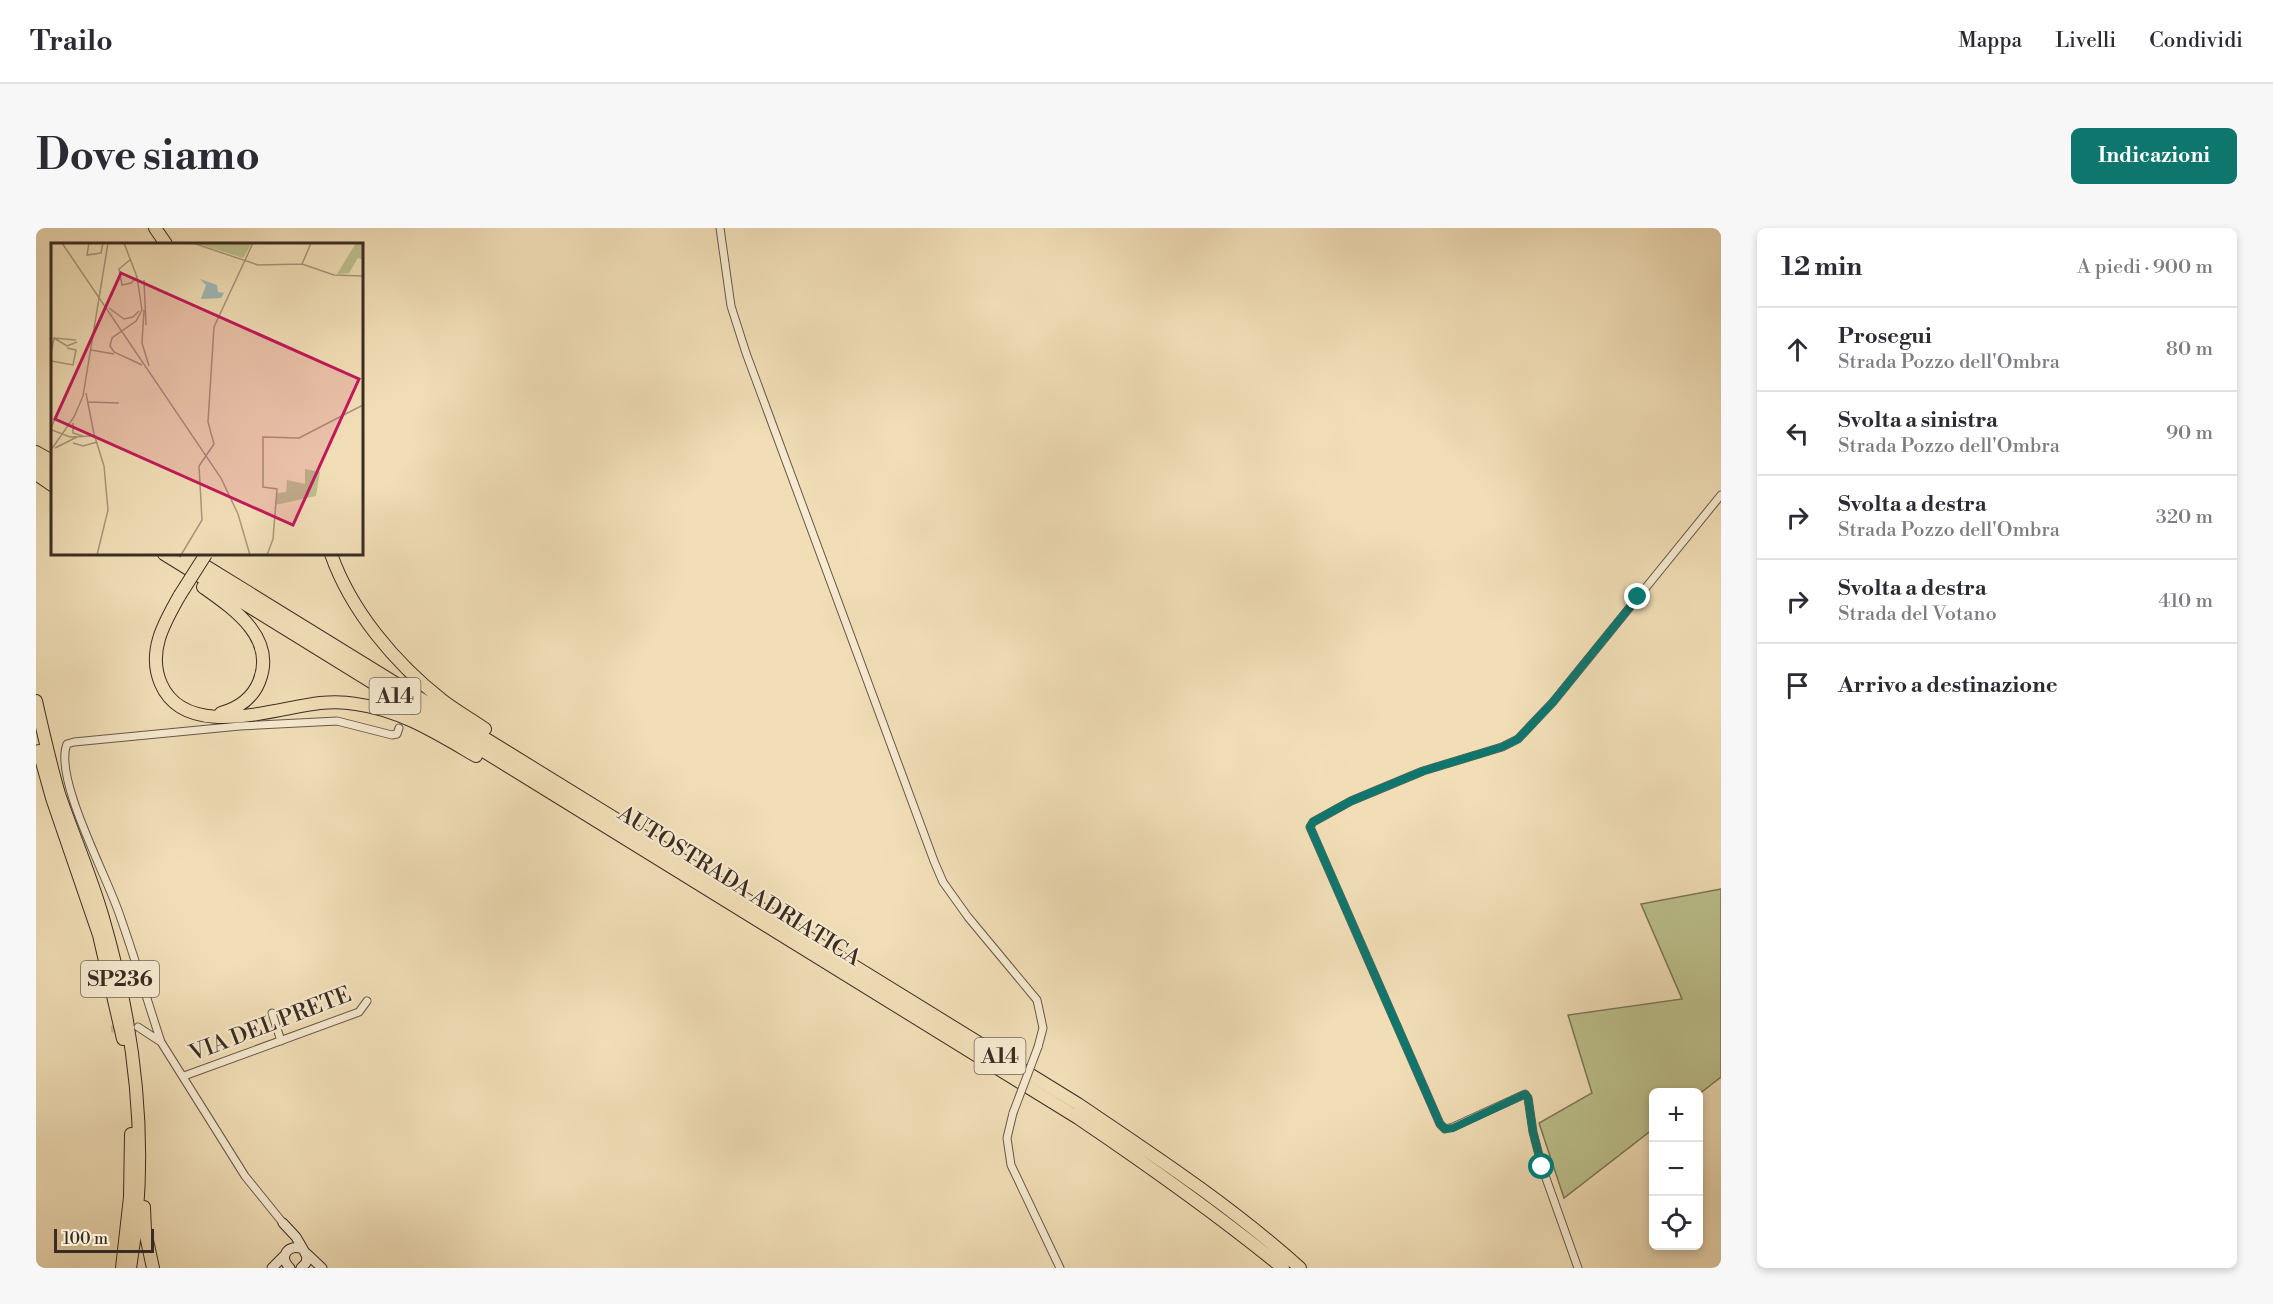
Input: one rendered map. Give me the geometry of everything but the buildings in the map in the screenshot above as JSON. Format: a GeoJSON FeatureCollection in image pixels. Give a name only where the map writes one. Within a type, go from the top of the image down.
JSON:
{"type":"FeatureCollection","features":[{"type":"Feature","properties":{"kind":"highway"},"geometry":{"type":"LineString","coordinates":[[155,228],[165,243]]}},
{"type":"Feature","properties":{"kind":"highway"},"geometry":{"type":"LineString","coordinates":[[36,452],[51,460]]}},
{"type":"Feature","properties":{"kind":"highway"},"geometry":{"type":"LineString","coordinates":[[36,461],[51,470]]}},
{"type":"Feature","properties":{"kind":"highway"},"geometry":{"type":"LineString","coordinates":[[36,474],[51,484]]}},
{"type":"Feature","properties":{"kind":"highway"},"geometry":{"type":"LineString","coordinates":[[157,555],[240,614],[254,631],[261,648],[263,670],[250,698],[230,711],[204,716]]}},
{"type":"Feature","properties":{"kind":"highway","name":"AUTOSTRADA ADRIATICA"},"geometry":{"type":"LineString","coordinates":[[166,555],[1078,1118],[1226,1221],[1283,1268]]}},
{"type":"Feature","properties":{"kind":"highway","name":"AUTOSTRADA ADRIATICA"},"geometry":{"type":"LineString","coordinates":[[188,555],[1078,1104],[1188,1178],[1237,1215],[1300,1268]]}},
{"type":"Feature","properties":{"kind":"highway","name":"A14"},"geometry":{"type":"LineString","coordinates":[[205,555],[165,622],[158,640],[155,660],[163,690],[189,712],[204,716],[242,716],[320,703],[355,704],[380,709],[416,721],[581,817],[626,840]]}},
{"type":"Feature","properties":{"kind":"highway","name":"A14"},"geometry":{"type":"LineString","coordinates":[[331,555],[356,605],[394,654],[443,701],[506,743],[564,786]]}},
{"type":"Feature","properties":{"kind":"highway","name":"SP236"},"geometry":{"type":"LineString","coordinates":[[36,701],[59,792],[102,915],[121,986],[136,1076],[140,1153],[137,1209],[130,1268]]}},
{"type":"Feature","properties":{"kind":"highway","name":"SP236"},"geometry":{"type":"LineString","coordinates":[[36,738],[52,798],[102,945],[125,1048],[132,1130],[131,1176],[122,1268]]}},
{"type":"Feature","properties":{"kind":"highway"},"geometry":{"type":"LineString","coordinates":[[140,1153],[145,1232],[153,1268]]}},
{"type":"Feature","properties":{"kind":"main road"},"geometry":{"type":"LineString","coordinates":[[283,1223],[296,1237],[304,1251],[307,1260],[301,1268]]}},
{"type":"Feature","properties":{"kind":"main road"},"geometry":{"type":"LineString","coordinates":[[283,1223],[287,1235],[285,1262],[290,1268]]}},
{"type":"Feature","properties":{"kind":"main road"},"geometry":{"type":"LineString","coordinates":[[272,1268],[292,1247],[304,1251],[322,1268]]}},
{"type":"Feature","properties":{"kind":"street"},"geometry":{"type":"LineString","coordinates":[[720,228],[731,306],[934,861],[943,882],[968,916],[1037,1000],[1043,1028],[1013,1113],[1007,1138],[1011,1166],[1060,1268]]}},
{"type":"Feature","properties":{"kind":"street"},"geometry":{"type":"LineString","coordinates":[[1578,1268],[1542,1167],[1533,1132],[1528,1098],[1525,1094],[1453,1128],[1445,1129],[1440,1124],[1310,827],[1313,822],[1351,801],[1423,771],[1502,747],[1518,739],[1553,702],[1721,495]]}},
{"type":"Feature","properties":{"kind":"street"},"geometry":{"type":"LineString","coordinates":[[283,1223],[245,1176],[161,1042],[120,914],[74,801],[63,754],[68,744],[74,742],[240,726],[337,721],[392,735],[397,734],[399,728]]}},
{"type":"Feature","properties":{"kind":"street","name":"VIA DEL PRETE"},"geometry":{"type":"LineString","coordinates":[[184,1076],[359,1012],[368,1001]]}},
{"type":"Feature","properties":{"kind":"street"},"geometry":{"type":"LineString","coordinates":[[272,1013],[281,1041]]}},
{"type":"Feature","properties":{"kind":"street"},"geometry":{"type":"LineString","coordinates":[[138,1027],[161,1042]]}},
{"type":"Feature","properties":{"kind":"green space"},"geometry":{"type":"Polygon","coordinates":[[[1721,889],[1721,1077],[1703,1091],[1703,1088],[1649,1088],[1649,1132],[1564,1198],[1539,1123],[1592,1093],[1568,1015],[1682,999],[1641,904],[1721,889]]]}},
{"type":"Feature","properties":{"kind":"tunnel"},"geometry":{"type":"LineString","coordinates":[[405,690],[409,661]]}},
{"type":"Feature","properties":{"kind":"tunnel"},"geometry":{"type":"LineString","coordinates":[[111,1029],[124,1028]]}},
{"type":"Feature","properties":{"kind":"route"},"geometry":{"type":"LineString","coordinates":[[1542,1167],[1533,1132],[1528,1098],[1525,1094],[1453,1128],[1445,1129],[1440,1124],[1310,827],[1313,822],[1351,801],[1423,771],[1502,747],[1518,739],[1553,702],[1638,597]]}}]}
